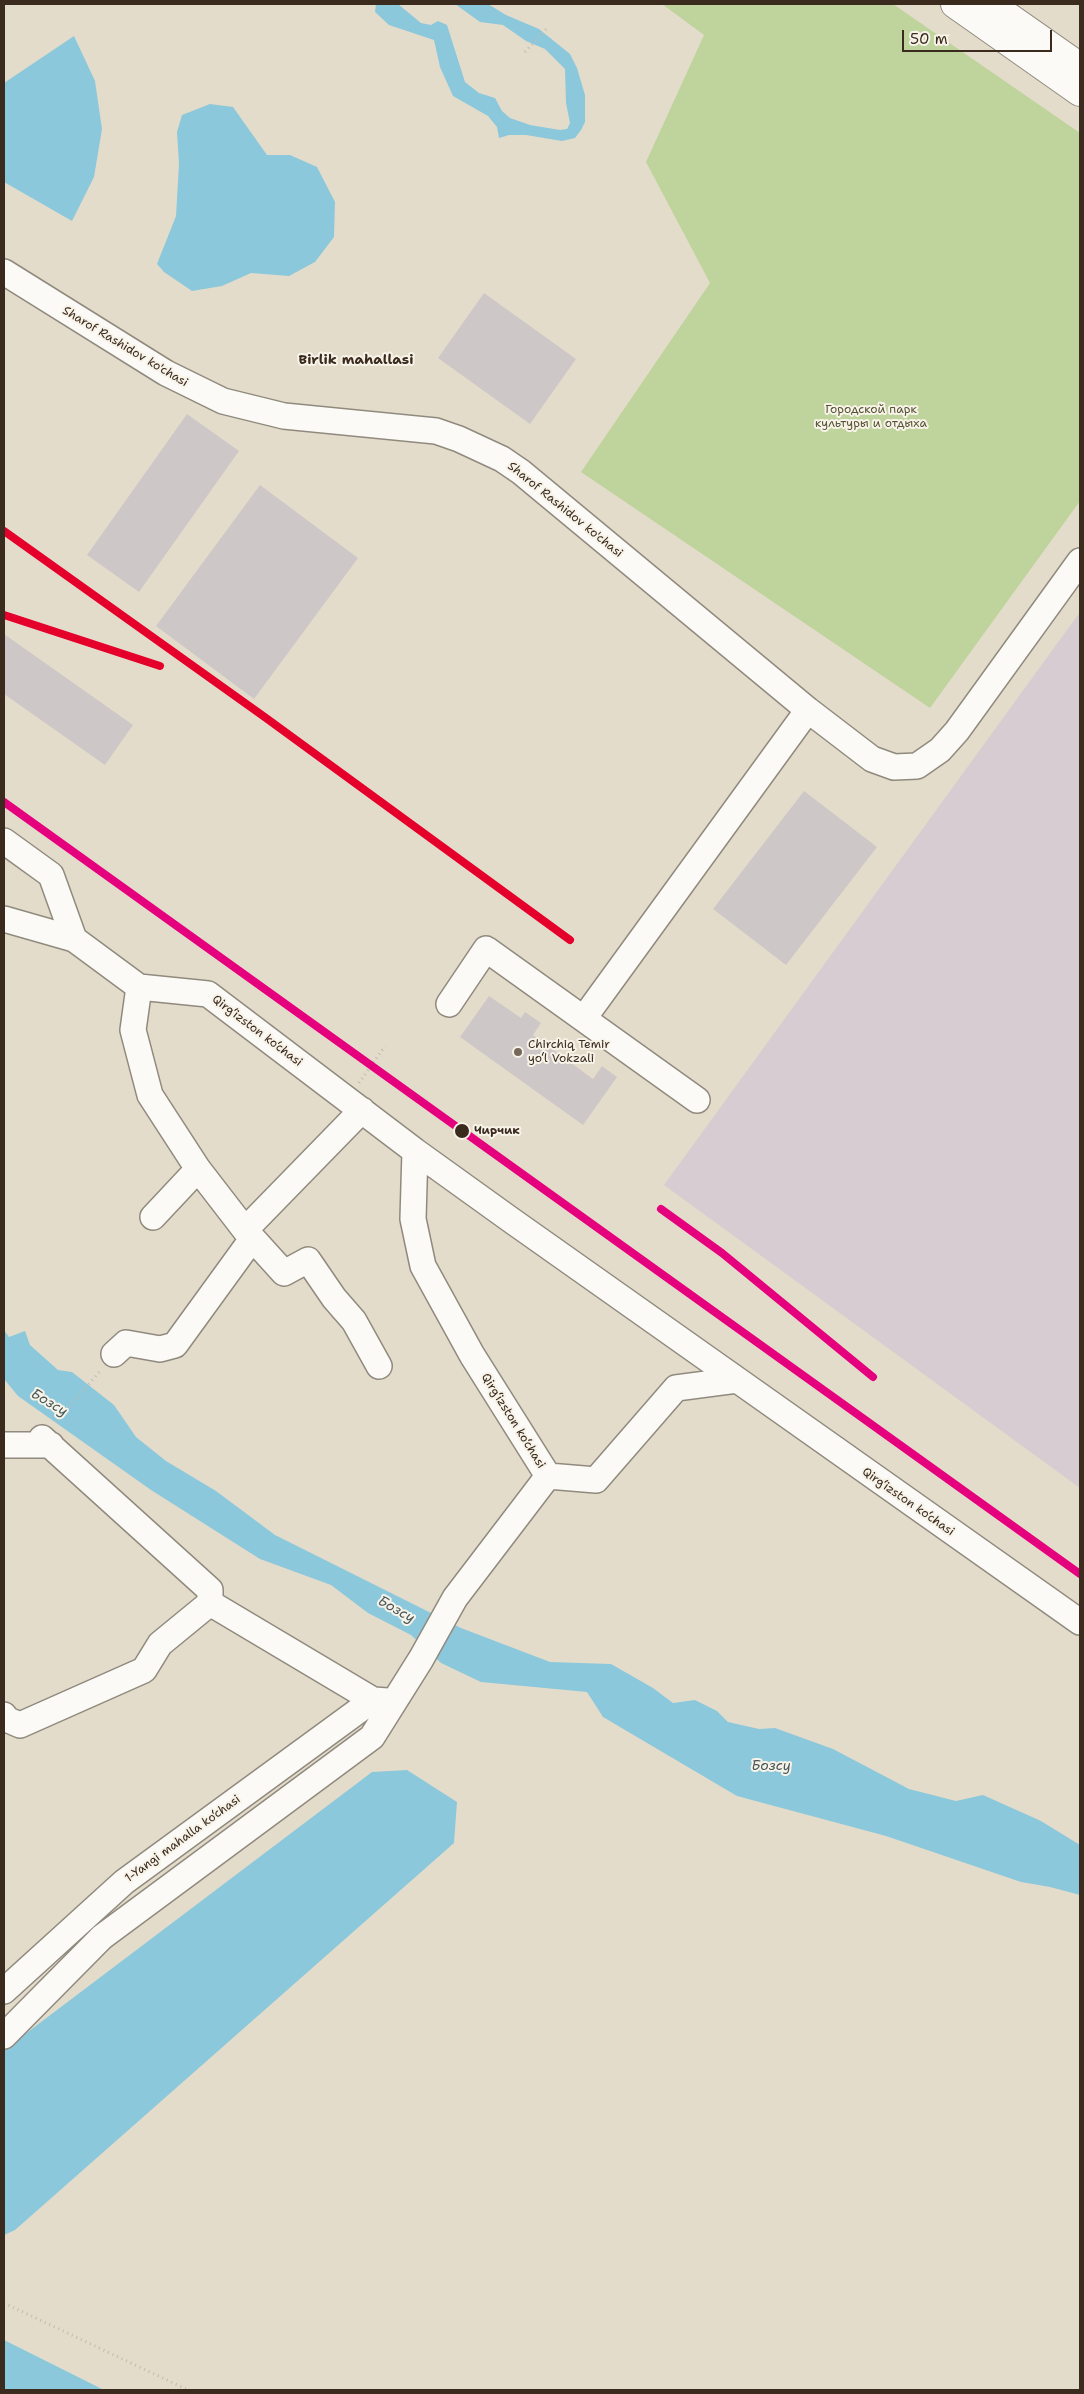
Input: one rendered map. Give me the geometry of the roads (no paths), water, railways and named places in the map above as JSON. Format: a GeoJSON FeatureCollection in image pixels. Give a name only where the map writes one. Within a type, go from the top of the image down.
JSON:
{"type":"FeatureCollection","features":[{"type":"Feature","properties":{"kind":"main road"},"geometry":{"type":"LineString","coordinates":[[955,4],[1080,92]]}},
{"type":"Feature","properties":{"kind":"main road"},"geometry":{"type":"LineString","coordinates":[[990,4],[1080,67]]}},
{"type":"Feature","properties":{"kind":"street","name":"Sharof Rashidov ko'chasi"},"geometry":{"type":"LineString","coordinates":[[4,272],[166,373],[223,401],[284,416],[436,431],[467,442],[502,459],[521,472],[808,710],[872,759],[894,767],[917,766],[940,750],[957,731],[1080,561]]}},
{"type":"Feature","properties":{"kind":"street"},"geometry":{"type":"LineString","coordinates":[[584,1018],[808,710]]}},
{"type":"Feature","properties":{"kind":"street"},"geometry":{"type":"LineString","coordinates":[[4,841],[51,875],[74,939]]}},
{"type":"Feature","properties":{"kind":"street"},"geometry":{"type":"LineString","coordinates":[[4,920],[74,939],[139,987],[133,1030],[150,1095],[198,1169],[248,1234],[284,1273],[308,1260],[334,1298],[354,1321],[379,1366]]}},
{"type":"Feature","properties":{"kind":"street"},"geometry":{"type":"LineString","coordinates":[[449,1004],[486,949],[697,1100]]}},
{"type":"Feature","properties":{"kind":"street","name":"Qirg‘izston ko‘chasi"},"geometry":{"type":"LineString","coordinates":[[139,987],[208,994],[416,1151],[1080,1622]]}},
{"type":"Feature","properties":{"kind":"street"},"geometry":{"type":"LineString","coordinates":[[114,1354],[126,1343],[160,1349],[175,1346],[248,1234],[355,1104]]}},
{"type":"Feature","properties":{"kind":"street","name":"Qirg‘izston ko‘chasi"},"geometry":{"type":"LineString","coordinates":[[416,1151],[414,1219],[423,1266],[472,1355],[548,1476],[596,1480],[676,1388],[737,1380]]}},
{"type":"Feature","properties":{"kind":"street"},"geometry":{"type":"LineString","coordinates":[[153,1217],[198,1169]]}},
{"type":"Feature","properties":{"kind":"street"},"geometry":{"type":"LineString","coordinates":[[4,1445],[47,1441],[210,1590],[210,1603]]}},
{"type":"Feature","properties":{"kind":"street"},"geometry":{"type":"LineString","coordinates":[[4,2036],[102,1937],[372,1737],[384,1700],[422,1659],[455,1598],[548,1476]]}},
{"type":"Feature","properties":{"kind":"street"},"geometry":{"type":"LineString","coordinates":[[210,1603],[384,1700]]}},
{"type":"Feature","properties":{"kind":"street"},"geometry":{"type":"LineString","coordinates":[[4,1715],[6,1719],[20,1725],[144,1670],[160,1644],[210,1603]]}},
{"type":"Feature","properties":{"kind":"street","name":"1-Yangi mahalla ko‘chasi"},"geometry":{"type":"LineString","coordinates":[[4,1991],[124,1882],[384,1700]]}},
{"type":"Feature","properties":{"kind":"water"},"geometry":{"type":"Polygon","coordinates":[[[376,4],[398,4],[421,23],[431,25],[438,21],[447,25],[465,82],[479,93],[495,98],[502,111],[510,118],[530,125],[560,130],[567,129],[570,123],[566,103],[565,69],[545,49],[526,41],[503,25],[480,22],[455,4],[488,4],[506,15],[539,29],[570,54],[577,68],[585,95],[585,122],[581,130],[575,138],[562,141],[526,135],[509,135],[499,138],[497,127],[488,116],[453,96],[440,67],[434,40],[389,25],[375,12],[376,4]]]}},
{"type":"Feature","properties":{"kind":"water"},"geometry":{"type":"Polygon","coordinates":[[[74,36],[95,81],[102,129],[94,177],[72,221],[4,182],[4,83],[74,36]]]}},
{"type":"Feature","properties":{"kind":"water"},"geometry":{"type":"Polygon","coordinates":[[[210,104],[233,107],[267,155],[290,155],[317,167],[335,202],[334,237],[315,262],[289,276],[251,273],[222,286],[192,291],[164,272],[157,264],[176,216],[179,164],[177,132],[182,115],[210,104]]]}},
{"type":"Feature","properties":{"kind":"water","name":"Бозсу"},"geometry":{"type":"Polygon","coordinates":[[[4,1330],[9,1337],[25,1331],[30,1345],[58,1370],[72,1372],[114,1405],[136,1437],[166,1461],[216,1491],[275,1535],[461,1628],[550,1662],[611,1664],[653,1688],[673,1703],[695,1700],[717,1711],[728,1722],[759,1729],[775,1728],[833,1749],[909,1789],[956,1801],[983,1795],[1041,1821],[1080,1845],[1080,1895],[1021,1882],[886,1836],[737,1796],[603,1717],[587,1692],[481,1682],[441,1663],[411,1635],[368,1613],[331,1585],[260,1559],[151,1490],[18,1396],[4,1379],[4,1330]]]}},
{"type":"Feature","properties":{"kind":"water"},"geometry":{"type":"Polygon","coordinates":[[[407,1770],[457,1802],[454,1843],[15,2230],[4,2235],[4,2050],[372,1772],[407,1770]]]}},
{"type":"Feature","properties":{"kind":"water"},"geometry":{"type":"Polygon","coordinates":[[[4,2340],[104,2390],[4,2390],[4,2340]]]}},
{"type":"Feature","properties":{"kind":"place","name":"Chirchiq Temir yo‘l Vokzali"},"geometry":{"type":"Point","coordinates":[518,1052]}},
{"type":"Feature","properties":{"kind":"place","name":"Чирчик"},"geometry":{"type":"Point","coordinates":[462,1131]}},
{"type":"Feature","properties":{"kind":"district","name":"Birlik mahallasi"},"geometry":{"type":"Point","coordinates":[356,360]}},
{"type":"Feature","properties":{"kind":"park label","name":"Городской парк культуры и отдыха"},"geometry":{"type":"Point","coordinates":[871,417]}}]}
